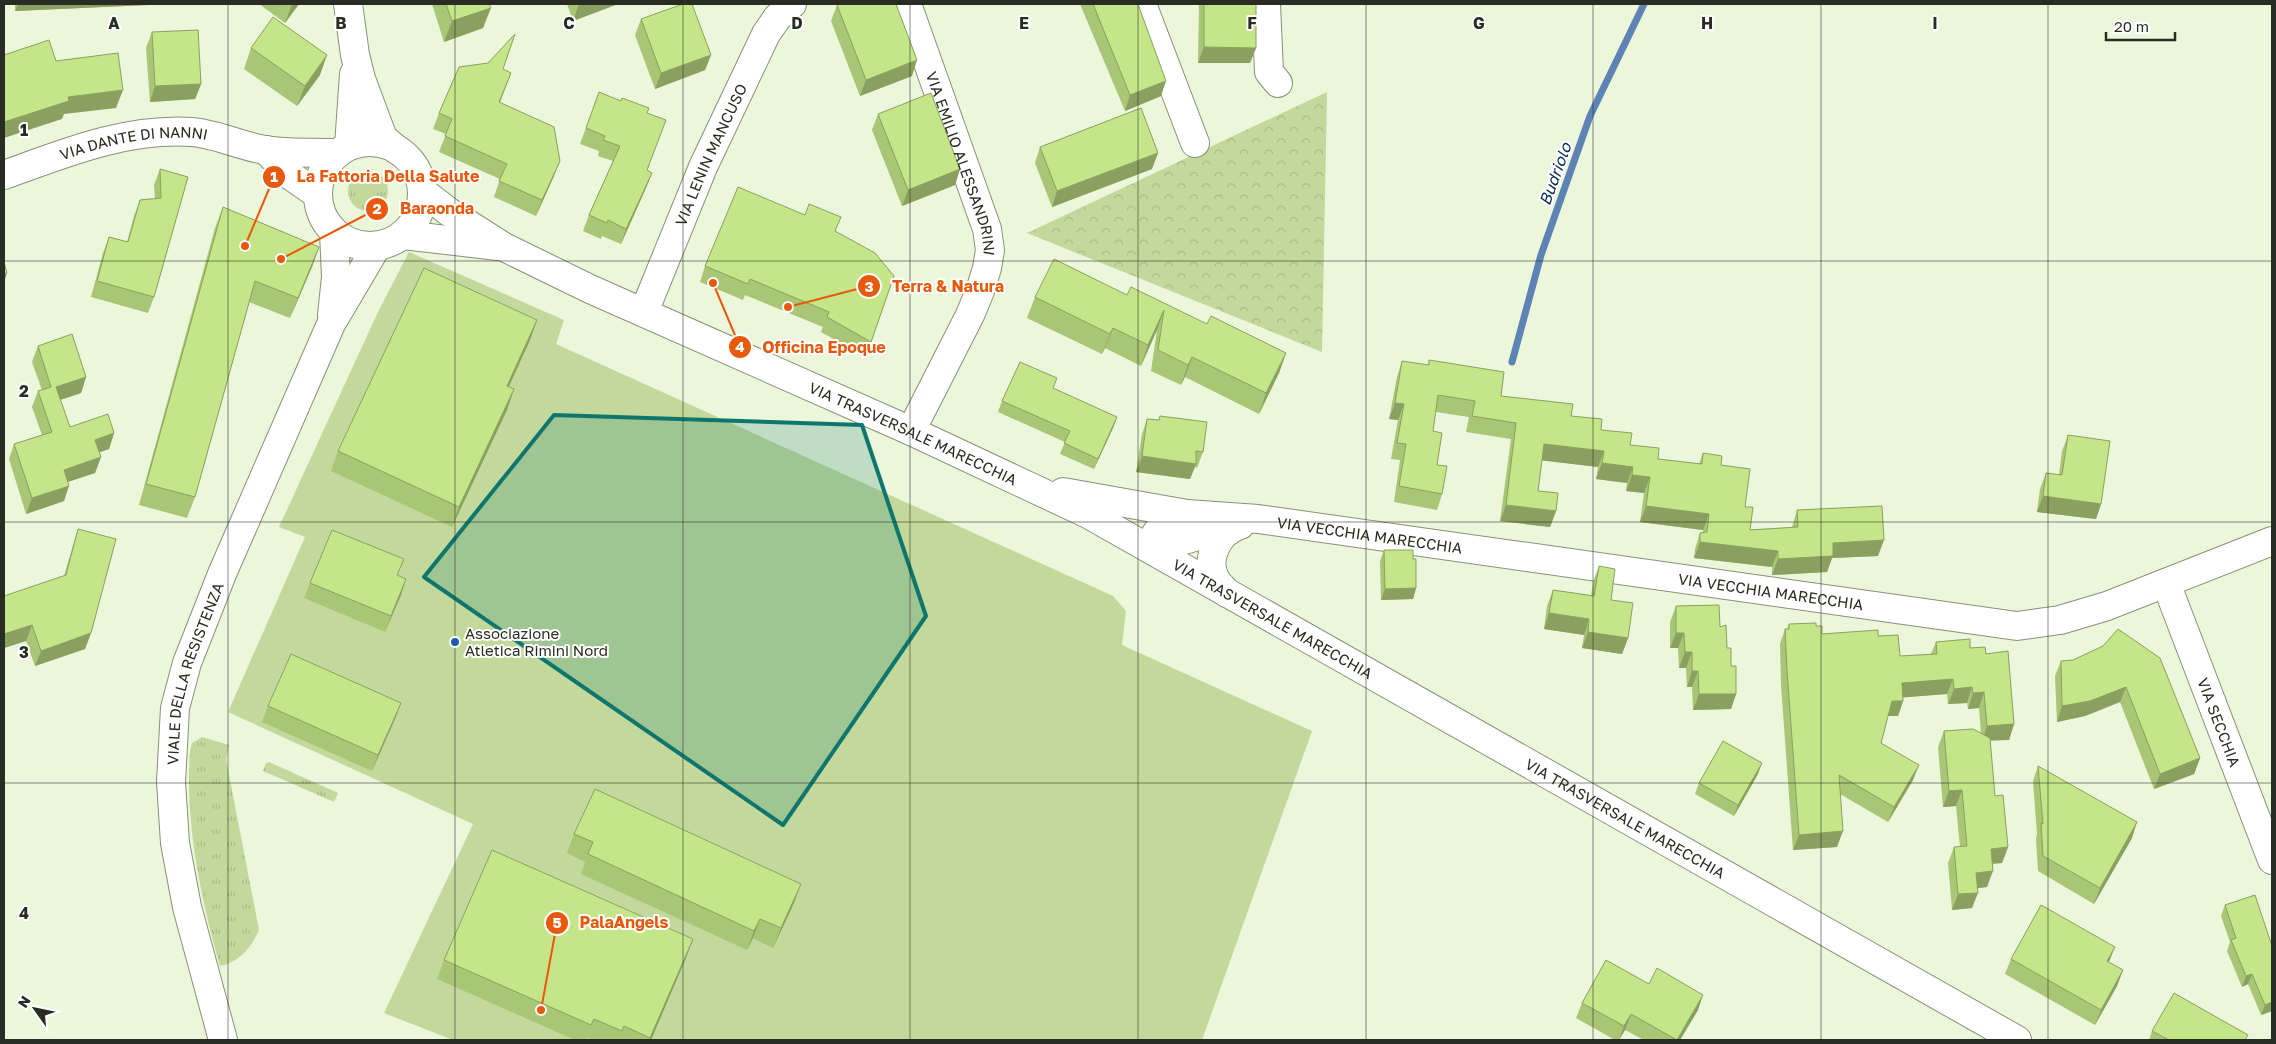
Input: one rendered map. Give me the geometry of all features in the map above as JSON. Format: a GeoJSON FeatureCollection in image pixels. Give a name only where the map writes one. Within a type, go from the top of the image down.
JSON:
{"type":"FeatureCollection","features":[{"type":"Feature","properties":{"kind":"street"},"geometry":{"type":"LineString","coordinates":[[348,4],[355,55],[361,79],[383,138],[410,161],[418,175],[422,191],[420,207],[413,222],[403,234],[391,242],[377,246],[361,246],[346,241],[334,232],[325,221],[319,208],[317,194],[320,177],[344,150],[365,142],[382,144],[397,150]]}},
{"type":"Feature","properties":{"kind":"street","name":"VIA LENIN MANCUSO"},"geometry":{"type":"LineString","coordinates":[[644,312],[703,167],[766,34],[777,18],[792,4]]}},
{"type":"Feature","properties":{"kind":"street","name":"VIA EMILIO ALESSANDRINI"},"geometry":{"type":"LineString","coordinates":[[907,4],[987,229],[990,250],[987,268],[970,315],[911,431]]}},
{"type":"Feature","properties":{"kind":"street"},"geometry":{"type":"LineString","coordinates":[[1142,4],[1195,143]]}},
{"type":"Feature","properties":{"kind":"street"},"geometry":{"type":"LineString","coordinates":[[1266,4],[1269,72],[1278,83]]}},
{"type":"Feature","properties":{"kind":"street"},"geometry":{"type":"LineString","coordinates":[[344,150],[355,55]]}},
{"type":"Feature","properties":{"kind":"street","name":"VIA DANTE DI NANNI"},"geometry":{"type":"LineString","coordinates":[[4,175],[100,141],[138,135],[192,132],[230,139],[266,150],[344,150]]}},
{"type":"Feature","properties":{"kind":"street","name":"VIA DANTE DI NANNI"},"geometry":{"type":"LineString","coordinates":[[266,150],[291,176],[317,194]]}},
{"type":"Feature","properties":{"kind":"street","name":"VIA TRASVERSALE MARECCHIA"},"geometry":{"type":"LineString","coordinates":[[422,191],[449,212],[504,247],[590,289],[911,431],[1088,514],[1428,709],[2012,1037]]}},
{"type":"Feature","properties":{"kind":"street","name":"VIALE DELLA RESISTENZA"},"geometry":{"type":"LineString","coordinates":[[331,324],[336,277],[334,232]]}},
{"type":"Feature","properties":{"kind":"street","name":"VIA TRASVERSALE MARECCHIA"},"geometry":{"type":"LineString","coordinates":[[403,234],[504,247]]}},
{"type":"Feature","properties":{"kind":"street","name":"VIALE DELLA RESISTENZA"},"geometry":{"type":"LineString","coordinates":[[223,1040],[187,907],[175,843],[171,782],[175,708],[187,663],[222,574],[331,324],[377,246]]}},
{"type":"Feature","properties":{"kind":"street","name":"VIA VECCHIA MARECCHIA"},"geometry":{"type":"LineString","coordinates":[[1030,487],[1247,523],[2017,626],[2060,620],[2107,606],[2272,542]]}},
{"type":"Feature","properties":{"kind":"street","name":"VIA VECCHIA MARECCHIA"},"geometry":{"type":"LineString","coordinates":[[1187,514],[1172,518],[1166,523],[1155,533],[1149,548],[1172,545],[1209,532],[1247,523]]}},
{"type":"Feature","properties":{"kind":"street"},"geometry":{"type":"LineString","coordinates":[[1227,593],[1216,580],[1212,563],[1214,551],[1218,538],[1247,523]]}},
{"type":"Feature","properties":{"kind":"street","name":"VIA SECCHIA"},"geometry":{"type":"LineString","coordinates":[[2166,583],[2272,860]]}},
{"type":"Feature","properties":{"kind":"street"},"geometry":{"type":"LineString","coordinates":[[1978,1040],[2012,1037]]}},
{"type":"Feature","properties":{"kind":"highlighted area"},"geometry":{"type":"Polygon","coordinates":[[[554,415],[862,425],[926,616],[783,825],[424,577],[554,415]]]}},
{"type":"Feature","properties":{"kind":"green space"},"geometry":{"type":"Polygon","coordinates":[[[1327,92],[1322,352],[1027,233],[1327,92]]]}},
{"type":"Feature","properties":{"kind":"green space"},"geometry":{"type":"Polygon","coordinates":[[[372,171],[379,174],[385,180],[388,191],[387,199],[379,208],[372,211],[364,211],[357,208],[349,199],[348,187],[351,180],[360,172],[372,171]]]}},
{"type":"Feature","properties":{"kind":"green space"},"geometry":{"type":"Polygon","coordinates":[[[409,252],[564,320],[556,344],[1113,596],[1126,611],[1122,645],[1312,731],[1202,1040],[453,1040],[384,1013],[473,824],[228,712],[305,537],[279,527],[378,312],[409,252]]]}},
{"type":"Feature","properties":{"kind":"green space"},"geometry":{"type":"Polygon","coordinates":[[[202,737],[229,745],[226,759],[259,930],[252,943],[239,958],[220,966],[200,886],[192,832],[189,778],[190,750],[192,743],[202,737]]]}},
{"type":"Feature","properties":{"kind":"green space"},"geometry":{"type":"Polygon","coordinates":[[[269,762],[338,793],[334,802],[263,771],[266,763],[269,762]]]}},
{"type":"Feature","properties":{"kind":"building"},"geometry":{"type":"Polygon","coordinates":[[[446,4],[489,4],[491,8],[452,21],[446,4]]]}},
{"type":"Feature","properties":{"kind":"building"},"geometry":{"type":"Polygon","coordinates":[[[683,4],[692,4],[711,55],[661,73],[641,19],[683,4]]]}},
{"type":"Feature","properties":{"kind":"building"},"geometry":{"type":"Polygon","coordinates":[[[896,4],[917,60],[866,80],[837,5],[896,4]]]}},
{"type":"Feature","properties":{"kind":"building"},"geometry":{"type":"Polygon","coordinates":[[[1093,4],[1138,4],[1166,81],[1130,95],[1093,4]]]}},
{"type":"Feature","properties":{"kind":"building"},"geometry":{"type":"Polygon","coordinates":[[[1204,4],[1256,4],[1256,48],[1204,47],[1204,4]]]}},
{"type":"Feature","properties":{"kind":"building"},"geometry":{"type":"Polygon","coordinates":[[[273,17],[327,55],[305,86],[251,48],[273,17]]]}},
{"type":"Feature","properties":{"kind":"building"},"geometry":{"type":"Polygon","coordinates":[[[198,30],[201,84],[155,86],[152,32],[198,30]]]}},
{"type":"Feature","properties":{"kind":"building"},"geometry":{"type":"Polygon","coordinates":[[[515,34],[503,69],[511,73],[499,102],[554,127],[560,161],[542,200],[499,181],[507,164],[445,136],[452,119],[439,113],[459,67],[488,63],[515,34]]]}},
{"type":"Feature","properties":{"kind":"building"},"geometry":{"type":"Polygon","coordinates":[[[49,40],[56,61],[118,53],[123,90],[68,97],[69,101],[4,122],[4,55],[49,40]]]}},
{"type":"Feature","properties":{"kind":"building"},"geometry":{"type":"Polygon","coordinates":[[[599,92],[621,101],[622,98],[649,108],[647,113],[666,120],[647,170],[652,173],[626,229],[608,220],[607,223],[589,215],[620,146],[603,140],[605,136],[586,128],[599,92]]]}},
{"type":"Feature","properties":{"kind":"building"},"geometry":{"type":"Polygon","coordinates":[[[931,93],[960,169],[908,190],[878,114],[931,93]]]}},
{"type":"Feature","properties":{"kind":"building"},"geometry":{"type":"Polygon","coordinates":[[[1141,108],[1158,153],[1057,191],[1040,147],[1141,108]]]}},
{"type":"Feature","properties":{"kind":"building"},"geometry":{"type":"Polygon","coordinates":[[[160,169],[188,177],[154,297],[97,281],[109,237],[128,242],[140,200],[161,198],[160,169]]]}},
{"type":"Feature","properties":{"kind":"building"},"geometry":{"type":"Polygon","coordinates":[[[738,187],[805,215],[809,204],[841,217],[835,231],[875,253],[894,276],[871,342],[827,317],[829,312],[750,279],[748,284],[705,266],[738,187]]]}},
{"type":"Feature","properties":{"kind":"building"},"geometry":{"type":"Polygon","coordinates":[[[223,207],[319,247],[298,298],[255,281],[195,497],[146,484],[223,207]]]}},
{"type":"Feature","properties":{"kind":"building"},"geometry":{"type":"Polygon","coordinates":[[[1054,259],[1127,295],[1131,287],[1207,324],[1211,316],[1286,353],[1266,393],[1192,357],[1188,365],[1158,350],[1164,310],[1148,345],[1113,328],[1110,334],[1035,297],[1054,259]]]}},
{"type":"Feature","properties":{"kind":"building"},"geometry":{"type":"Polygon","coordinates":[[[4,262],[7,273],[4,274],[4,262]]]}},
{"type":"Feature","properties":{"kind":"building"},"geometry":{"type":"Polygon","coordinates":[[[424,268],[537,320],[507,386],[514,389],[459,507],[338,451],[424,268]]]}},
{"type":"Feature","properties":{"kind":"building"},"geometry":{"type":"Polygon","coordinates":[[[72,334],[86,377],[56,387],[70,427],[108,414],[114,433],[95,440],[101,457],[64,470],[69,486],[32,498],[14,444],[52,432],[38,391],[51,387],[38,346],[72,334]]]}},
{"type":"Feature","properties":{"kind":"building"},"geometry":{"type":"Polygon","coordinates":[[[1429,360],[1504,372],[1501,396],[1573,404],[1571,416],[1602,419],[1601,430],[1632,433],[1630,445],[1659,448],[1658,459],[1702,464],[1703,453],[1722,456],[1721,465],[1750,469],[1745,507],[1753,507],[1750,530],[1798,527],[1797,510],[1882,506],[1884,540],[1833,543],[1833,556],[1778,559],[1778,551],[1700,542],[1700,533],[1707,532],[1709,514],[1646,506],[1650,477],[1632,475],[1633,467],[1602,463],[1604,451],[1544,444],[1538,491],[1558,493],[1556,511],[1506,505],[1516,423],[1472,416],[1475,401],[1438,395],[1433,431],[1442,433],[1437,465],[1447,466],[1442,494],[1399,486],[1406,444],[1397,443],[1404,404],[1395,403],[1402,361],[1429,365],[1429,360]]]}},
{"type":"Feature","properties":{"kind":"building"},"geometry":{"type":"Polygon","coordinates":[[[1020,362],[1057,378],[1053,388],[1117,417],[1098,459],[1064,443],[1070,431],[1002,401],[1020,362]]]}},
{"type":"Feature","properties":{"kind":"building"},"geometry":{"type":"Polygon","coordinates":[[[1160,416],[1207,422],[1203,452],[1196,451],[1196,464],[1142,456],[1147,419],[1159,420],[1160,416]]]}},
{"type":"Feature","properties":{"kind":"building"},"geometry":{"type":"Polygon","coordinates":[[[2068,435],[2110,441],[2101,504],[2043,496],[2046,473],[2062,475],[2068,435]]]}},
{"type":"Feature","properties":{"kind":"building"},"geometry":{"type":"Polygon","coordinates":[[[78,529],[116,539],[91,633],[41,651],[32,625],[4,634],[4,596],[66,575],[78,529]]]}},
{"type":"Feature","properties":{"kind":"building"},"geometry":{"type":"Polygon","coordinates":[[[332,530],[404,559],[397,575],[406,579],[391,616],[310,583],[332,530]]]}},
{"type":"Feature","properties":{"kind":"building"},"geometry":{"type":"Polygon","coordinates":[[[1384,550],[1413,550],[1413,559],[1416,559],[1416,588],[1385,589],[1384,550]]]}},
{"type":"Feature","properties":{"kind":"building"},"geometry":{"type":"Polygon","coordinates":[[[1599,566],[1615,569],[1611,600],[1633,603],[1628,638],[1588,632],[1589,619],[1549,613],[1553,590],[1594,596],[1599,566]]]}},
{"type":"Feature","properties":{"kind":"building"},"geometry":{"type":"Polygon","coordinates":[[[1719,605],[1720,627],[1726,625],[1727,648],[1731,648],[1731,666],[1736,666],[1736,694],[1699,694],[1698,671],[1692,671],[1692,652],[1685,652],[1684,633],[1676,633],[1676,606],[1719,605]]]}},
{"type":"Feature","properties":{"kind":"building"},"geometry":{"type":"Polygon","coordinates":[[[1816,623],[1816,626],[1822,626],[1822,634],[1878,630],[1878,636],[1898,635],[1900,656],[1937,654],[1936,642],[1970,639],[1970,648],[1985,647],[1986,654],[2008,651],[2014,724],[1987,726],[1984,692],[1973,693],[1972,687],[1954,689],[1953,679],[1902,683],[1903,701],[1892,701],[1881,743],[1919,765],[1894,807],[1839,775],[1843,831],[1799,835],[1785,629],[1789,629],[1789,624],[1816,623]]]}},
{"type":"Feature","properties":{"kind":"building"},"geometry":{"type":"Polygon","coordinates":[[[2118,629],[2160,658],[2200,758],[2160,774],[2126,687],[2090,701],[2062,706],[2061,661],[2073,660],[2103,646],[2118,629]]]}},
{"type":"Feature","properties":{"kind":"building"},"geometry":{"type":"Polygon","coordinates":[[[291,654],[401,703],[378,755],[268,706],[291,654]]]}},
{"type":"Feature","properties":{"kind":"building"},"geometry":{"type":"Polygon","coordinates":[[[1973,729],[1990,738],[1995,796],[2003,795],[2008,847],[1991,849],[1993,871],[1976,873],[1978,893],[1958,894],[1954,847],[1967,846],[1962,790],[1949,791],[1944,731],[1973,729]]]}},
{"type":"Feature","properties":{"kind":"building"},"geometry":{"type":"Polygon","coordinates":[[[1723,741],[1762,763],[1738,805],[1699,783],[1723,741]]]}},
{"type":"Feature","properties":{"kind":"building"},"geometry":{"type":"Polygon","coordinates":[[[2038,766],[2137,822],[2100,888],[2043,856],[2041,823],[2043,824],[2038,766]]]}},
{"type":"Feature","properties":{"kind":"building"},"geometry":{"type":"Polygon","coordinates":[[[595,789],[801,884],[781,928],[760,919],[754,931],[588,854],[593,842],[574,834],[595,789]]]}},
{"type":"Feature","properties":{"kind":"building"},"geometry":{"type":"Polygon","coordinates":[[[492,850],[693,939],[650,1038],[624,1026],[622,1031],[594,1019],[591,1025],[444,960],[492,850]]]}},
{"type":"Feature","properties":{"kind":"building"},"geometry":{"type":"Polygon","coordinates":[[[2255,895],[2272,946],[2272,1002],[2265,1005],[2252,974],[2246,976],[2231,940],[2236,938],[2225,905],[2255,895]]]}},
{"type":"Feature","properties":{"kind":"building"},"geometry":{"type":"Polygon","coordinates":[[[2041,905],[2115,947],[2107,961],[2123,970],[2101,1010],[2011,959],[2041,905]]]}},
{"type":"Feature","properties":{"kind":"building"},"geometry":{"type":"Polygon","coordinates":[[[1606,960],[1649,984],[1657,968],[1703,995],[1677,1040],[1631,1014],[1624,1026],[1582,1003],[1606,960]]]}},
{"type":"Feature","properties":{"kind":"building"},"geometry":{"type":"Polygon","coordinates":[[[2174,993],[2248,1035],[2245,1040],[2169,1040],[2152,1031],[2174,993]]]}},
{"type":"Feature","properties":{"kind":"waterway","name":"Budriolo"},"geometry":{"type":"LineString","coordinates":[[1512,362],[1541,255],[1590,116],[1644,4]]}},
{"type":"Feature","properties":{"kind":"place","name":"La Fattoria Della Salute"},"geometry":{"type":"Point","coordinates":[245,246]}},
{"type":"Feature","properties":{"kind":"place","name":"Baraonda"},"geometry":{"type":"Point","coordinates":[281,259]}},
{"type":"Feature","properties":{"kind":"place","name":"Officina Epoque"},"geometry":{"type":"Point","coordinates":[713,283]}},
{"type":"Feature","properties":{"kind":"place","name":"Terra & Natura"},"geometry":{"type":"Point","coordinates":[788,307]}},
{"type":"Feature","properties":{"kind":"place","name":"Associazione Atletica Rimini Nord"},"geometry":{"type":"Point","coordinates":[455,642]}},
{"type":"Feature","properties":{"kind":"place","name":"PalaAngels"},"geometry":{"type":"Point","coordinates":[541,1010]}}]}
